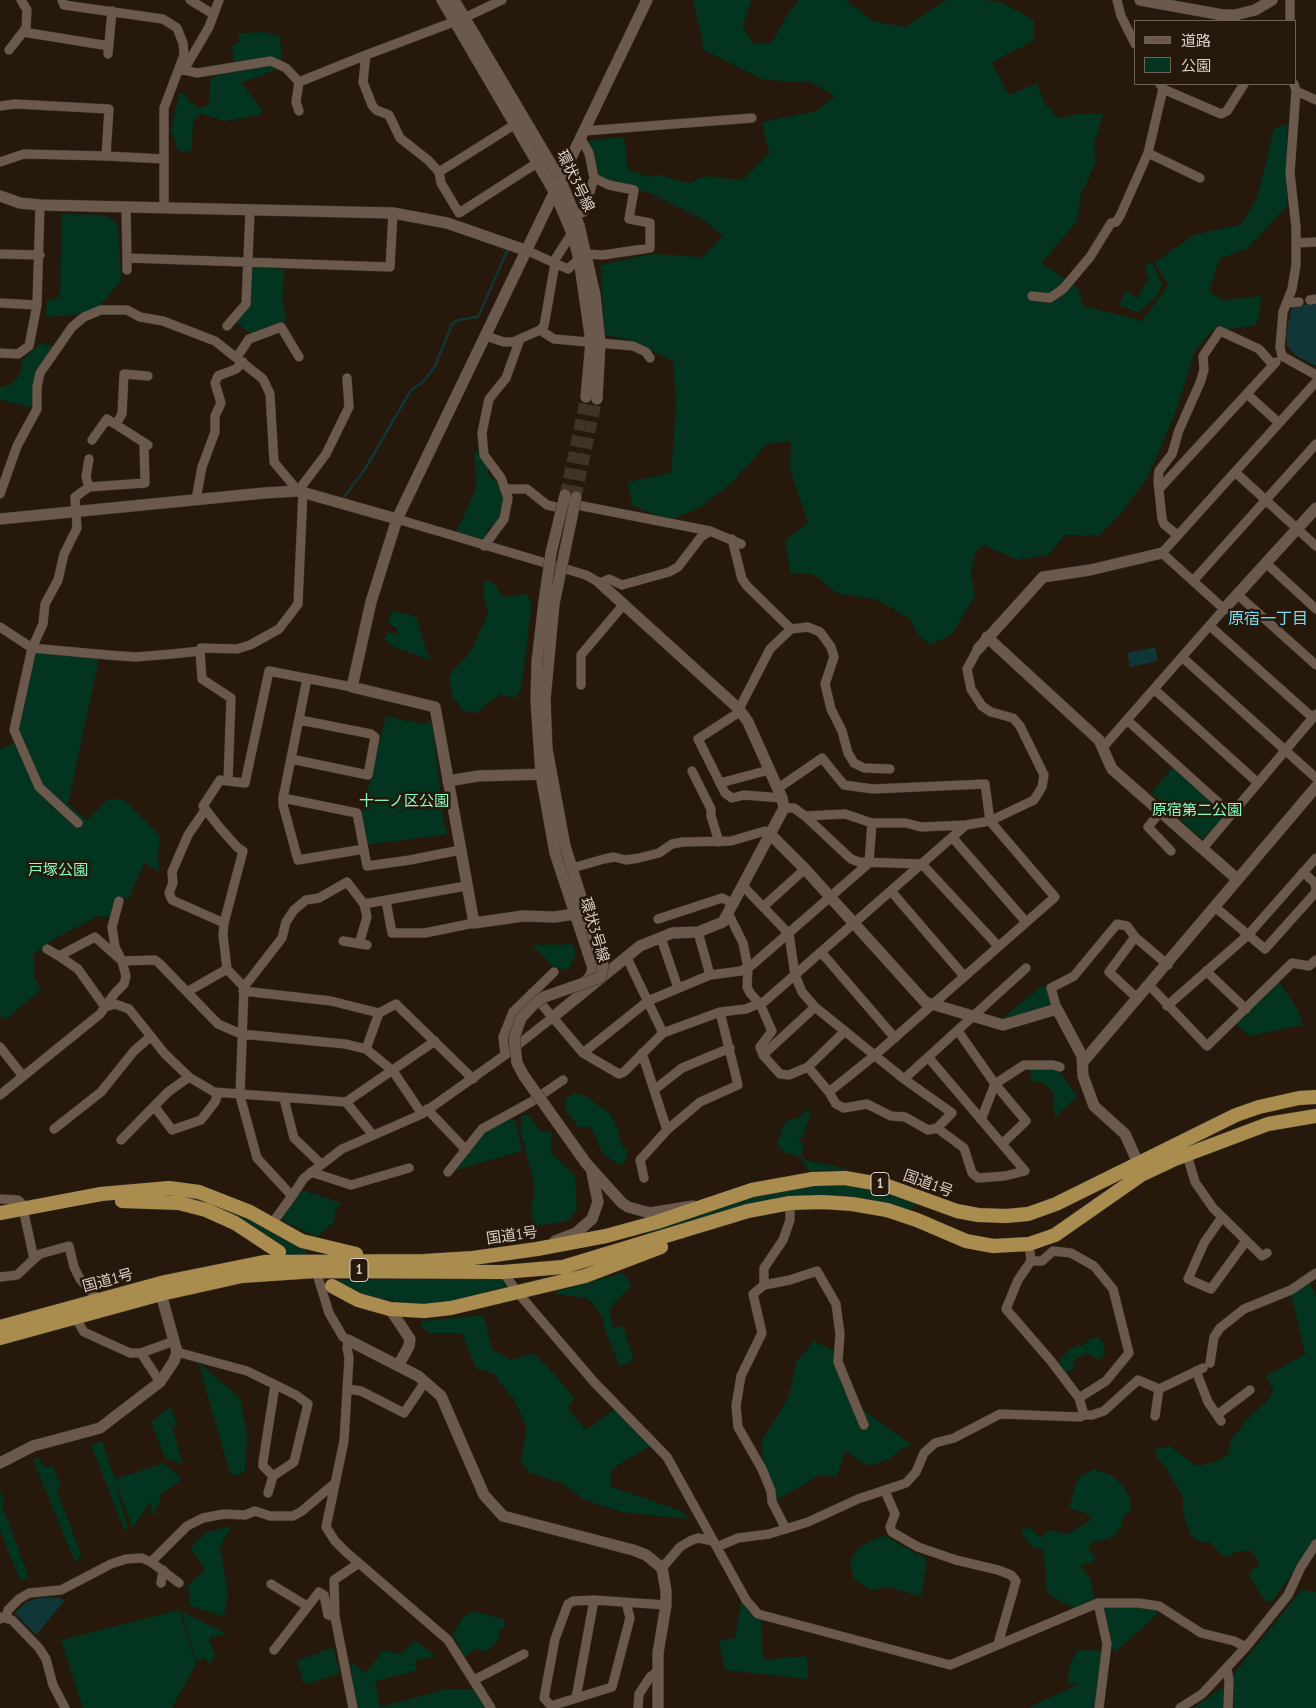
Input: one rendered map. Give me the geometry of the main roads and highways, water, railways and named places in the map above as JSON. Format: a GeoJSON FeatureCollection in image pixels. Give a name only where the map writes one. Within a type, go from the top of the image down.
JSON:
{"type":"FeatureCollection","features":[{"type":"Feature","properties":{"kind":"highway","name":"国道1号"},"geometry":{"type":"LineString","coordinates":[[0,1327],[165,1282],[264,1262],[424,1261],[473,1258],[537,1249],[626,1231],[752,1190],[813,1179],[859,1179],[885,1185],[924,1201],[956,1211],[978,1215],[1006,1216],[1028,1214],[1056,1204],[1236,1115],[1258,1107],[1299,1098],[1316,1097]]}},
{"type":"Feature","properties":{"kind":"highway","name":"国道1号"},"geometry":{"type":"LineString","coordinates":[[0,1338],[161,1294],[242,1276],[316,1271],[503,1272],[541,1270],[574,1265],[718,1220],[790,1203],[823,1202],[852,1204],[887,1210],[917,1220],[966,1241],[993,1246],[1029,1244],[1055,1235],[1141,1175],[1268,1124],[1316,1116]]}},
{"type":"Feature","properties":{"kind":"highway","name":"1"},"geometry":{"type":"LineString","coordinates":[[0,1213],[102,1194],[169,1188],[199,1192],[224,1200],[250,1212],[271,1225],[318,1246],[345,1253],[401,1261]]}},
{"type":"Feature","properties":{"kind":"highway","name":"1"},"geometry":{"type":"LineString","coordinates":[[53,1204],[134,1200],[179,1204],[206,1210],[235,1223],[279,1252]]}},
{"type":"Feature","properties":{"kind":"highway"},"geometry":{"type":"LineString","coordinates":[[917,1220],[924,1201]]}},
{"type":"Feature","properties":{"kind":"highway","name":"国道1号"},"geometry":{"type":"LineString","coordinates":[[332,1286],[358,1300],[390,1309],[424,1311],[451,1308],[518,1293],[614,1267],[718,1220]]}},
{"type":"Feature","properties":{"kind":"water"},"geometry":{"type":"Polygon","coordinates":[[[1316,303],[1316,366],[1295,355],[1287,345],[1286,333],[1292,307],[1316,303]]]}},
{"type":"Feature","properties":{"kind":"water"},"geometry":{"type":"Polygon","coordinates":[[[1155,647],[1158,661],[1130,667],[1127,653],[1155,647]]]}},
{"type":"Feature","properties":{"kind":"water"},"geometry":{"type":"Polygon","coordinates":[[[38,1598],[59,1598],[65,1600],[36,1635],[15,1613],[25,1603],[38,1598]]]}},
{"type":"Feature","properties":{"kind":"waterway"},"geometry":{"type":"LineString","coordinates":[[344,497],[365,469],[411,390],[423,382],[435,366],[452,324],[458,320],[478,317],[508,249]]}},
{"type":"Feature","properties":{"kind":"tunnel"},"geometry":{"type":"LineString","coordinates":[[565,495],[586,397]]}},
{"type":"Feature","properties":{"kind":"tunnel"},"geometry":{"type":"LineString","coordinates":[[576,497],[597,399]]}},
{"type":"Feature","properties":{"kind":"district","name":"原宿一丁目"},"geometry":{"type":"Point","coordinates":[1268,619]}},
{"type":"Feature","properties":{"kind":"park label","name":"十一ノ区公園"},"geometry":{"type":"Point","coordinates":[404,802]}},
{"type":"Feature","properties":{"kind":"park label","name":"原宿第二公園"},"geometry":{"type":"Point","coordinates":[1197,811]}},
{"type":"Feature","properties":{"kind":"park label","name":"戸塚公園"},"geometry":{"type":"Point","coordinates":[58,871]}}]}
